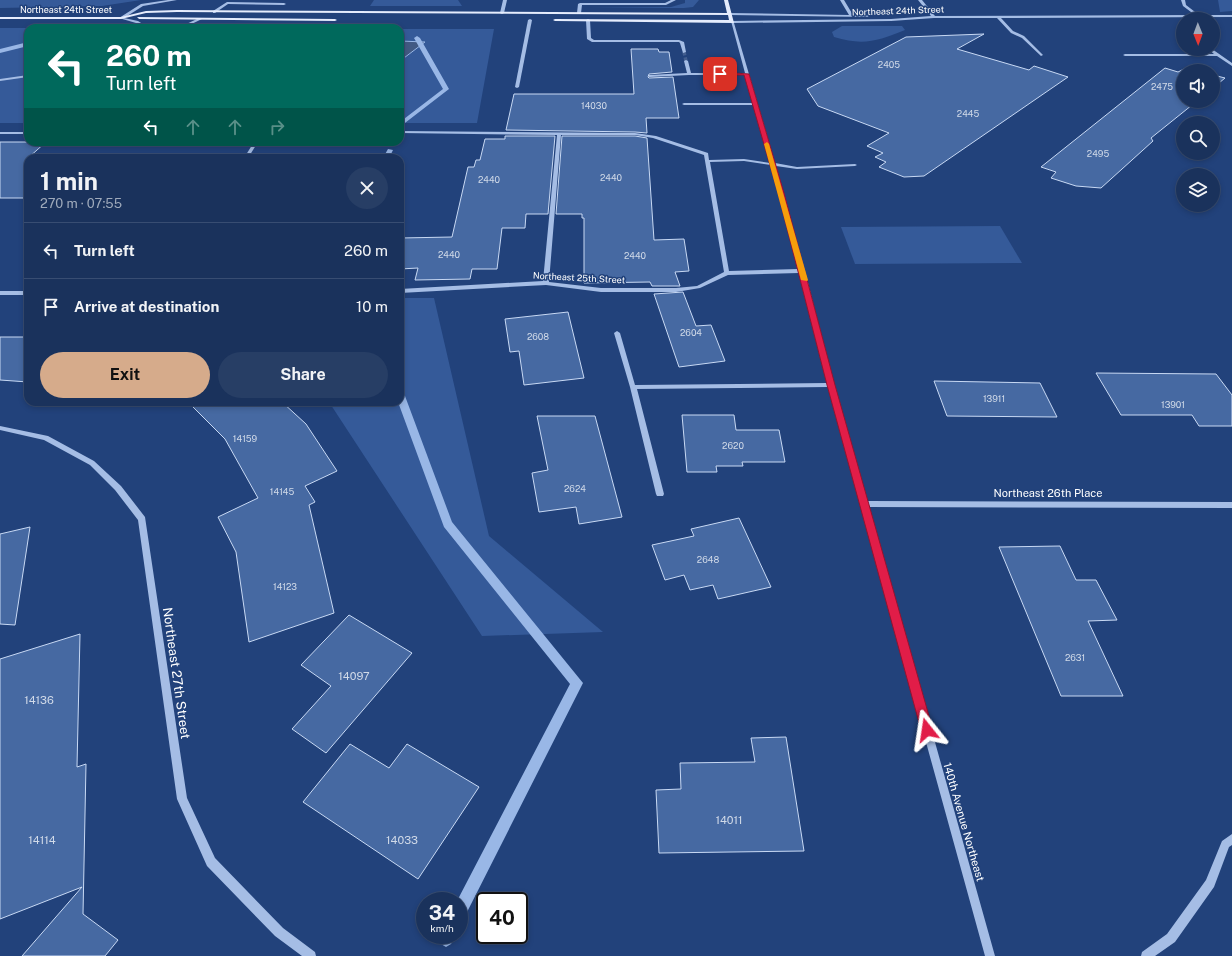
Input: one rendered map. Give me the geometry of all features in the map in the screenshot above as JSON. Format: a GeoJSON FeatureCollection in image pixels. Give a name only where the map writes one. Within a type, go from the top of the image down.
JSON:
{"type":"FeatureCollection","features":[{"type":"Feature","properties":{"kind":"main road","name":"140th Avenue Northeast"},"geometry":{"type":"LineString","coordinates":[[726,0],[732,22]]}},
{"type":"Feature","properties":{"kind":"main road","name":"Northeast 24th Street"},"geometry":{"type":"LineString","coordinates":[[0,18],[121,18],[146,12],[730,14]]}},
{"type":"Feature","properties":{"kind":"main road"},"geometry":{"type":"LineString","coordinates":[[200,19],[215,14],[281,14],[293,12]]}},
{"type":"Feature","properties":{"kind":"main road"},"geometry":{"type":"LineString","coordinates":[[121,18],[341,20]]}},
{"type":"Feature","properties":{"kind":"main road"},"geometry":{"type":"LineString","coordinates":[[522,20],[537,20]]}},
{"type":"Feature","properties":{"kind":"main road"},"geometry":{"type":"LineString","coordinates":[[552,20],[732,22]]}},
{"type":"Feature","properties":{"kind":"street"},"geometry":{"type":"LineString","coordinates":[[121,18],[142,5],[175,0]]}},
{"type":"Feature","properties":{"kind":"street"},"geometry":{"type":"LineString","coordinates":[[224,0],[227,3]]}},
{"type":"Feature","properties":{"kind":"street"},"geometry":{"type":"LineString","coordinates":[[502,13],[505,0]]}},
{"type":"Feature","properties":{"kind":"street"},"geometry":{"type":"LineString","coordinates":[[580,13],[580,4],[666,4],[674,0]]}},
{"type":"Feature","properties":{"kind":"street"},"geometry":{"type":"LineString","coordinates":[[842,0],[851,15]]}},
{"type":"Feature","properties":{"kind":"street"},"geometry":{"type":"LineString","coordinates":[[920,0],[934,17]]}},
{"type":"Feature","properties":{"kind":"street"},"geometry":{"type":"LineString","coordinates":[[1184,0],[1184,5],[1193,12]]}},
{"type":"Feature","properties":{"kind":"street"},"geometry":{"type":"LineString","coordinates":[[214,12],[227,3],[284,4]]}},
{"type":"Feature","properties":{"kind":"street"},"geometry":{"type":"LineString","coordinates":[[730,14],[910,17]]}},
{"type":"Feature","properties":{"kind":"street"},"geometry":{"type":"LineString","coordinates":[[997,16],[1012,32],[1023,37],[1041,55]]}},
{"type":"Feature","properties":{"kind":"street","name":"Northeast 24th Street"},"geometry":{"type":"LineString","coordinates":[[732,22],[891,20],[910,17],[1174,16]]}},
{"type":"Feature","properties":{"kind":"street","name":"Northeast 24th Street"},"geometry":{"type":"LineString","coordinates":[[1220,16],[1232,16]]}},
{"type":"Feature","properties":{"kind":"street"},"geometry":{"type":"LineString","coordinates":[[121,18],[140,24]]}},
{"type":"Feature","properties":{"kind":"street"},"geometry":{"type":"LineString","coordinates":[[189,24],[200,19]]}},
{"type":"Feature","properties":{"kind":"street"},"geometry":{"type":"LineString","coordinates":[[517,87],[530,20]]}},
{"type":"Feature","properties":{"kind":"street"},"geometry":{"type":"LineString","coordinates":[[588,20],[589,39],[593,41],[679,41],[682,42],[684,52]]}},
{"type":"Feature","properties":{"kind":"street","name":"140th Avenue Northeast"},"geometry":{"type":"LineString","coordinates":[[732,22],[802,271],[831,385],[990,956]]}},
{"type":"Feature","properties":{"kind":"street"},"geometry":{"type":"LineString","coordinates":[[1125,55],[1176,55]]}},
{"type":"Feature","properties":{"kind":"street"},"geometry":{"type":"LineString","coordinates":[[1219,56],[1232,65]]}},
{"type":"Feature","properties":{"kind":"street"},"geometry":{"type":"LineString","coordinates":[[686,61],[689,74]]}},
{"type":"Feature","properties":{"kind":"street"},"geometry":{"type":"LineString","coordinates":[[650,76],[746,74]]}},
{"type":"Feature","properties":{"kind":"street"},"geometry":{"type":"LineString","coordinates":[[0,80],[24,77]]}},
{"type":"Feature","properties":{"kind":"street"},"geometry":{"type":"LineString","coordinates":[[684,104],[755,104]]}},
{"type":"Feature","properties":{"kind":"street"},"geometry":{"type":"LineString","coordinates":[[404,132],[635,134],[654,137],[706,154],[727,273]]}},
{"type":"Feature","properties":{"kind":"street"},"geometry":{"type":"LineString","coordinates":[[0,133],[24,133]]}},
{"type":"Feature","properties":{"kind":"street"},"geometry":{"type":"LineString","coordinates":[[546,283],[559,134]]}},
{"type":"Feature","properties":{"kind":"street"},"geometry":{"type":"LineString","coordinates":[[707,161],[744,160],[797,168],[855,165]]}},
{"type":"Feature","properties":{"kind":"street","name":"Northeast 25th Street"},"geometry":{"type":"LineString","coordinates":[[404,291],[546,283],[601,290],[676,290],[698,287],[727,273],[802,271]]}},
{"type":"Feature","properties":{"kind":"street"},"geometry":{"type":"LineString","coordinates":[[0,293],[24,293]]}},
{"type":"Feature","properties":{"kind":"street"},"geometry":{"type":"LineString","coordinates":[[617,333],[633,387],[660,494]]}},
{"type":"Feature","properties":{"kind":"street"},"geometry":{"type":"LineString","coordinates":[[633,387],[831,385]]}},
{"type":"Feature","properties":{"kind":"street","name":"Northeast 27th Street"},"geometry":{"type":"LineString","coordinates":[[0,428],[46,438],[92,463],[118,488],[142,519],[182,799],[211,862],[279,932],[311,956]]}},
{"type":"Feature","properties":{"kind":"street","name":"Northeast 26th Place"},"geometry":{"type":"LineString","coordinates":[[865,504],[1232,505]]}},
{"type":"Feature","properties":{"kind":"street"},"geometry":{"type":"LineString","coordinates":[[1146,956],[1171,938],[1210,882],[1225,844],[1232,839]]}},
{"type":"Feature","properties":{"kind":"shaded area"},"geometry":{"type":"Polygon","coordinates":[[[0,0],[141,0],[102,6],[0,8],[0,0]]]}},
{"type":"Feature","properties":{"kind":"shaded area"},"geometry":{"type":"Polygon","coordinates":[[[374,0],[458,0],[462,6],[370,6],[374,0]]]}},
{"type":"Feature","properties":{"kind":"shaded area"},"geometry":{"type":"Polygon","coordinates":[[[685,0],[699,0],[693,7],[684,8],[589,8],[671,7],[685,3],[685,0]]]}},
{"type":"Feature","properties":{"kind":"shaded area"},"geometry":{"type":"Polygon","coordinates":[[[1218,0],[1232,0],[1232,11],[1220,12],[1218,0]]]}},
{"type":"Feature","properties":{"kind":"shaded area"},"geometry":{"type":"Polygon","coordinates":[[[842,26],[902,26],[905,30],[887,37],[862,42],[834,37],[832,32],[842,26]]]}},
{"type":"Feature","properties":{"kind":"shaded area"},"geometry":{"type":"Polygon","coordinates":[[[0,28],[24,28],[24,123],[0,123],[0,28]]]}},
{"type":"Feature","properties":{"kind":"shaded area"},"geometry":{"type":"Polygon","coordinates":[[[404,29],[494,29],[477,123],[404,123],[404,58],[424,42],[404,41],[404,29]]]}},
{"type":"Feature","properties":{"kind":"shaded area"},"geometry":{"type":"Polygon","coordinates":[[[404,41],[425,42],[404,58],[404,41]]]}},
{"type":"Feature","properties":{"kind":"shaded area"},"geometry":{"type":"Polygon","coordinates":[[[1000,226],[1022,263],[855,264],[841,227],[1000,226]]]}},
{"type":"Feature","properties":{"kind":"shaded area"},"geometry":{"type":"Polygon","coordinates":[[[404,298],[434,298],[489,536],[603,632],[482,636],[332,406],[404,406],[404,298]]]}},
{"type":"Feature","properties":{"kind":"building"},"geometry":{"type":"Polygon","coordinates":[[[984,34],[957,49],[1029,70],[1034,66],[1068,77],[924,176],[904,177],[879,167],[886,162],[875,157],[883,153],[867,146],[889,133],[818,106],[807,89],[906,37],[984,34]]]}},
{"type":"Feature","properties":{"kind":"building"},"geometry":{"type":"Polygon","coordinates":[[[631,49],[658,49],[659,52],[669,52],[672,72],[649,74],[648,77],[673,77],[679,118],[646,118],[647,133],[506,130],[514,94],[634,94],[631,49]]]}},
{"type":"Feature","properties":{"kind":"building"},"geometry":{"type":"Polygon","coordinates":[[[1165,68],[1176,71],[1176,108],[1188,108],[1178,116],[1176,116],[1176,118],[1151,138],[1153,141],[1101,188],[1076,186],[1051,178],[1056,172],[1041,167],[1165,68]]]}},
{"type":"Feature","properties":{"kind":"building"},"geometry":{"type":"Polygon","coordinates":[[[1220,77],[1225,78],[1220,82],[1220,77]]]}},
{"type":"Feature","properties":{"kind":"building"},"geometry":{"type":"Polygon","coordinates":[[[505,136],[555,136],[548,214],[526,214],[525,228],[502,228],[497,269],[472,269],[470,279],[415,280],[418,268],[404,269],[404,238],[452,237],[468,167],[474,167],[476,160],[480,160],[485,139],[505,139],[505,136]]]}},
{"type":"Feature","properties":{"kind":"building"},"geometry":{"type":"Polygon","coordinates":[[[562,136],[635,136],[647,138],[654,240],[684,239],[689,271],[675,272],[680,286],[652,286],[650,282],[584,283],[584,218],[582,218],[582,214],[556,214],[562,136]]]}},
{"type":"Feature","properties":{"kind":"building"},"geometry":{"type":"Polygon","coordinates":[[[0,142],[24,142],[24,146],[42,146],[32,154],[24,154],[24,198],[0,198],[0,142]]]}},
{"type":"Feature","properties":{"kind":"building"},"geometry":{"type":"Polygon","coordinates":[[[683,292],[696,326],[711,325],[725,361],[679,367],[654,294],[683,292]]]}},
{"type":"Feature","properties":{"kind":"building"},"geometry":{"type":"Polygon","coordinates":[[[568,312],[584,378],[524,385],[519,351],[510,352],[505,319],[568,312]]]}},
{"type":"Feature","properties":{"kind":"building"},"geometry":{"type":"Polygon","coordinates":[[[0,337],[24,337],[24,382],[0,380],[0,337]]]}},
{"type":"Feature","properties":{"kind":"building"},"geometry":{"type":"Polygon","coordinates":[[[1096,373],[1216,374],[1232,395],[1232,426],[1199,426],[1192,415],[1121,415],[1096,373]]]}},
{"type":"Feature","properties":{"kind":"building"},"geometry":{"type":"Polygon","coordinates":[[[934,381],[1040,383],[1057,417],[947,416],[934,381]]]}},
{"type":"Feature","properties":{"kind":"building"},"geometry":{"type":"Polygon","coordinates":[[[192,406],[286,406],[306,424],[337,471],[305,486],[315,502],[309,505],[334,613],[249,642],[236,552],[218,517],[258,498],[225,439],[192,406]]]}},
{"type":"Feature","properties":{"kind":"building"},"geometry":{"type":"Polygon","coordinates":[[[682,415],[734,415],[736,430],[779,430],[785,462],[742,462],[743,466],[716,466],[717,472],[687,472],[682,415]]]}},
{"type":"Feature","properties":{"kind":"building"},"geometry":{"type":"Polygon","coordinates":[[[537,416],[595,416],[622,517],[579,524],[576,507],[539,512],[532,473],[548,470],[537,416]]]}},
{"type":"Feature","properties":{"kind":"building"},"geometry":{"type":"Polygon","coordinates":[[[739,518],[771,587],[718,599],[713,585],[690,590],[684,575],[665,580],[652,545],[694,536],[691,529],[739,518]]]}},
{"type":"Feature","properties":{"kind":"building"},"geometry":{"type":"Polygon","coordinates":[[[30,527],[15,625],[0,624],[0,534],[30,527]]]}},
{"type":"Feature","properties":{"kind":"building"},"geometry":{"type":"Polygon","coordinates":[[[1060,546],[1076,580],[1096,580],[1117,620],[1088,621],[1123,696],[1061,696],[999,547],[1060,546]]]}},
{"type":"Feature","properties":{"kind":"building"},"geometry":{"type":"Polygon","coordinates":[[[349,615],[412,653],[326,753],[292,729],[331,686],[301,665],[349,615]]]}},
{"type":"Feature","properties":{"kind":"building"},"geometry":{"type":"Polygon","coordinates":[[[80,634],[77,767],[86,764],[83,914],[118,940],[105,956],[22,956],[82,887],[0,919],[0,659],[80,634]]]}},
{"type":"Feature","properties":{"kind":"building"},"geometry":{"type":"Polygon","coordinates":[[[786,737],[804,851],[659,853],[656,790],[681,789],[680,763],[755,762],[751,738],[786,737]]]}},
{"type":"Feature","properties":{"kind":"building"},"geometry":{"type":"Polygon","coordinates":[[[350,744],[389,768],[407,744],[479,787],[418,879],[303,802],[350,744]]]}},
{"type":"Feature","properties":{"kind":"waterway"},"geometry":{"type":"LineString","coordinates":[[404,122],[446,89],[417,38]]}},
{"type":"Feature","properties":{"kind":"waterway"},"geometry":{"type":"LineString","coordinates":[[0,51],[24,45]]}},
{"type":"Feature","properties":{"kind":"waterway"},"geometry":{"type":"LineString","coordinates":[[388,154],[390,150]]}},
{"type":"Feature","properties":{"kind":"waterway"},"geometry":{"type":"LineString","coordinates":[[404,406],[448,524],[577,683],[468,895]]}},
{"type":"Feature","properties":{"kind":"tunnel"},"geometry":{"type":"LineString","coordinates":[[684,52],[686,61]]}},
{"type":"Feature","properties":{"kind":"slow traffic"},"geometry":{"type":"LineString","coordinates":[[767,144],[805,280]]}},
{"type":"Feature","properties":{"kind":"route"},"geometry":{"type":"LineString","coordinates":[[720,74],[746,74],[781,193],[831,385],[927,730]]}}]}
